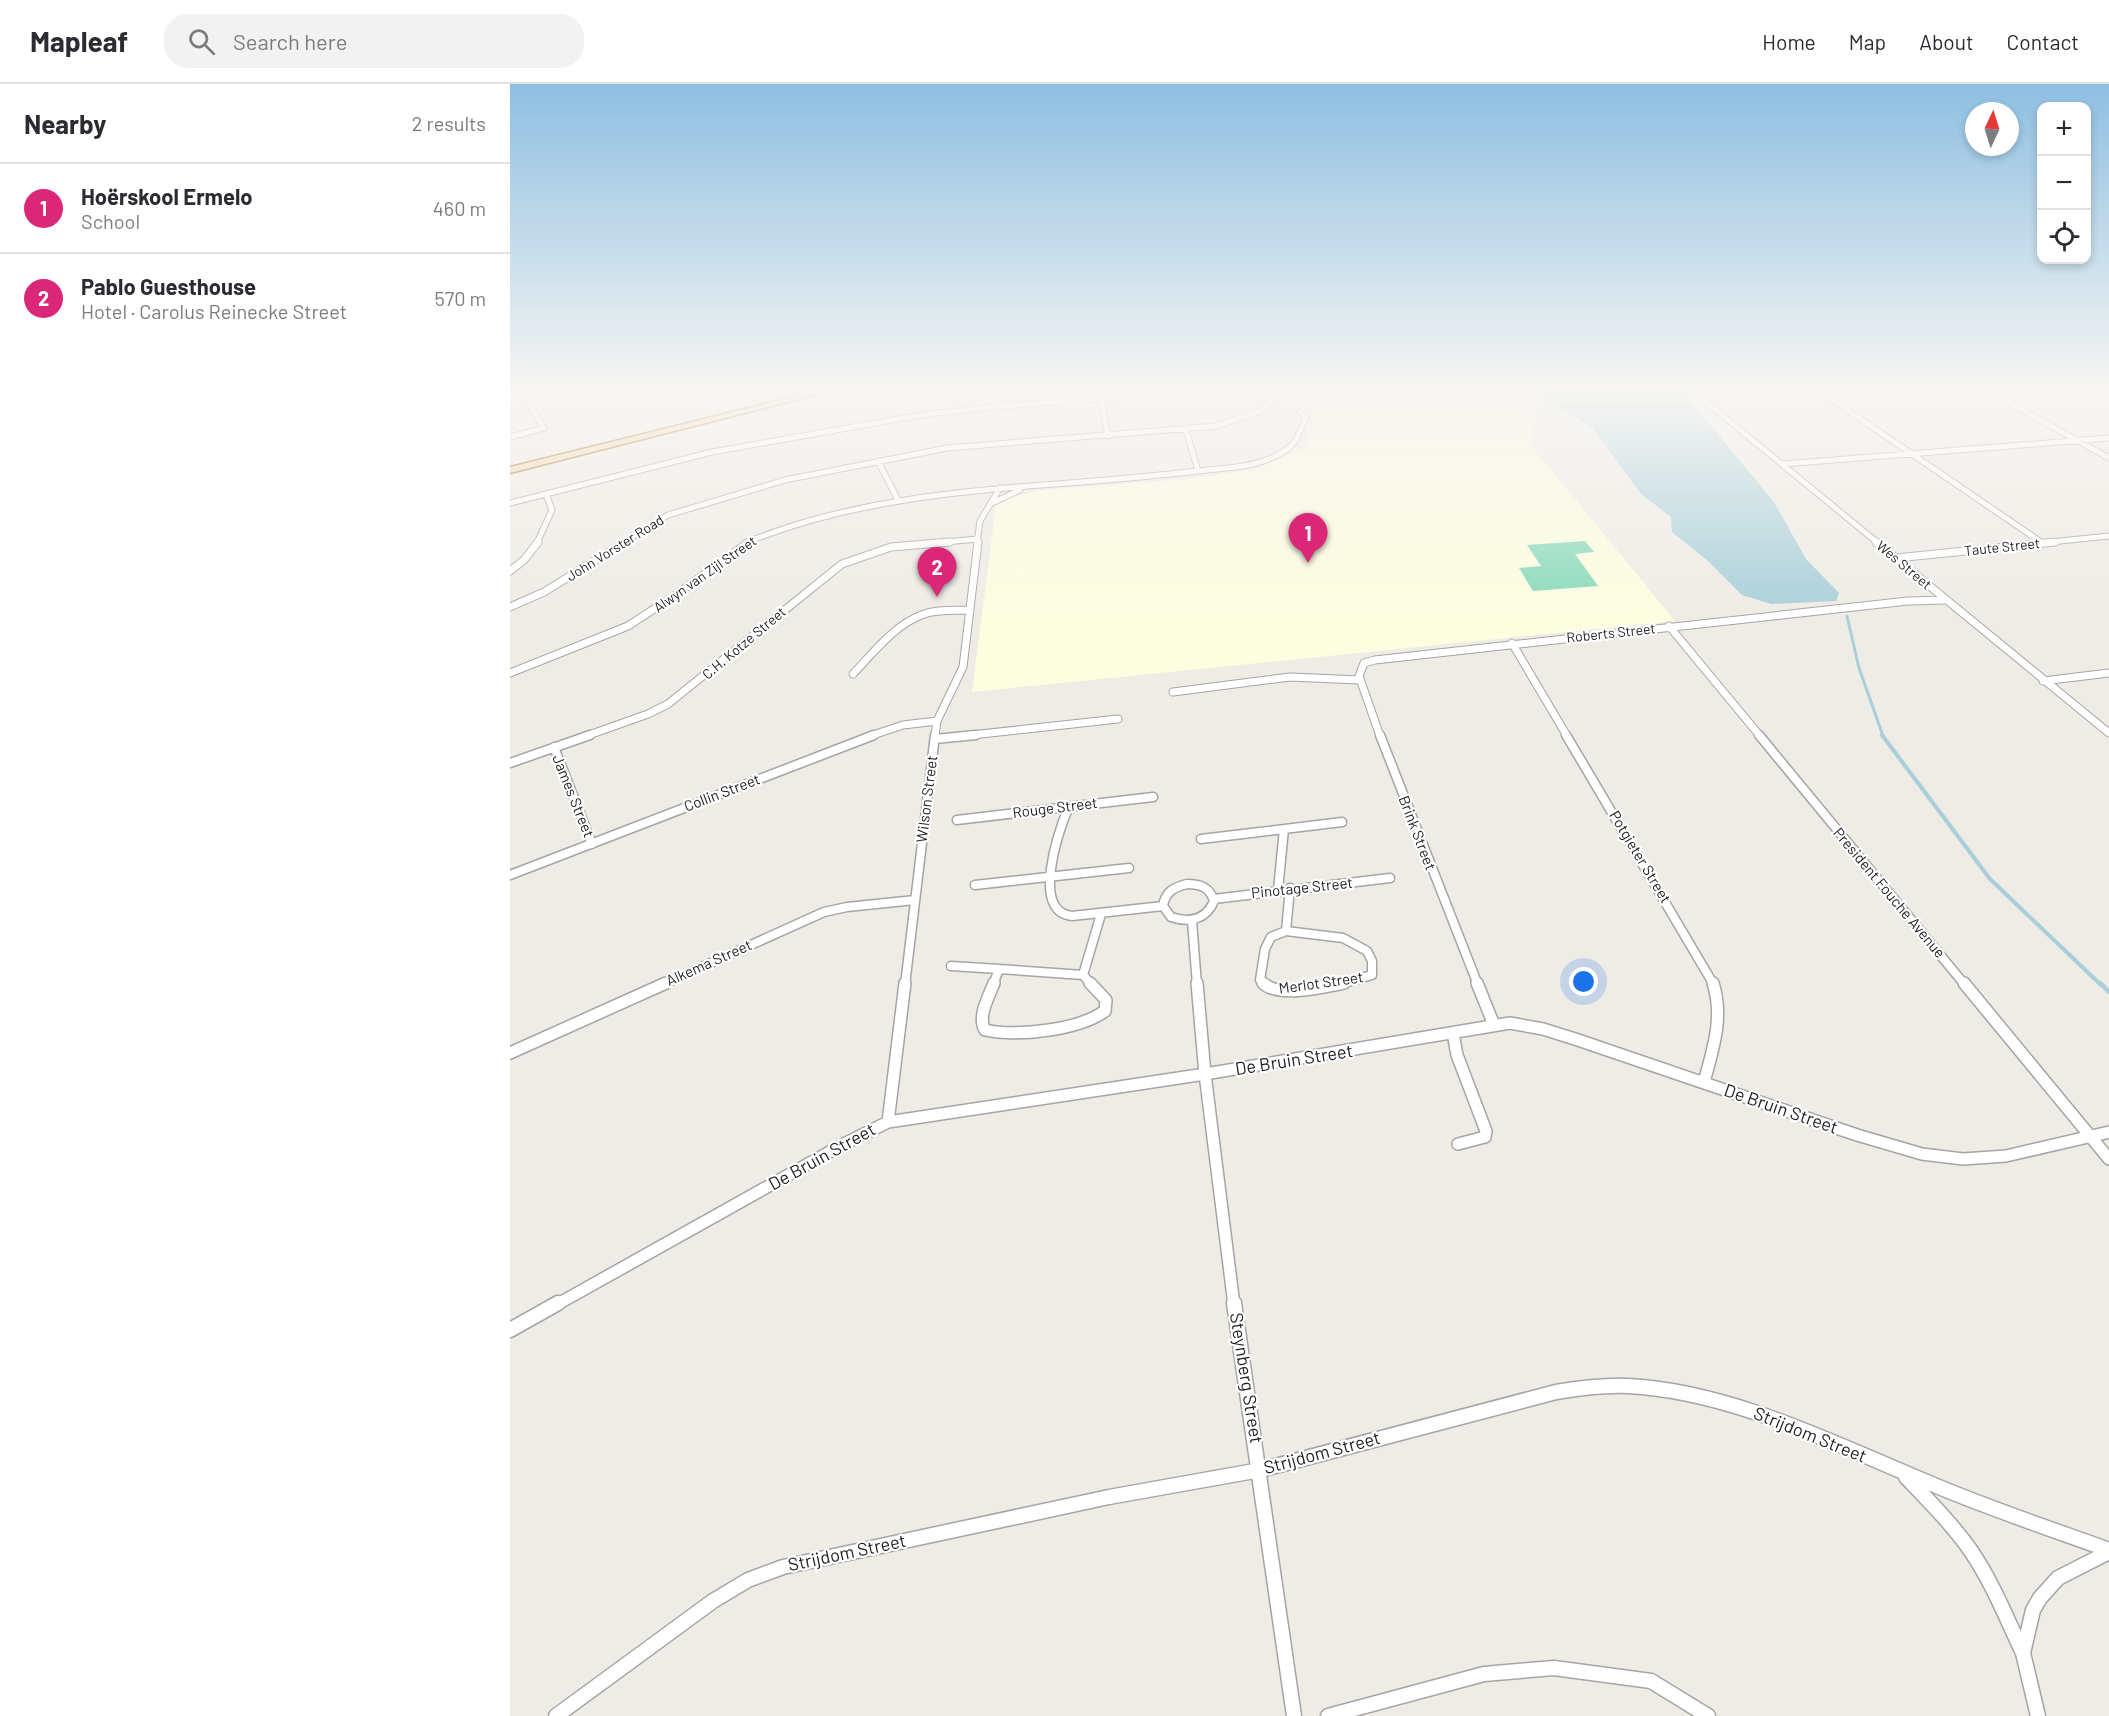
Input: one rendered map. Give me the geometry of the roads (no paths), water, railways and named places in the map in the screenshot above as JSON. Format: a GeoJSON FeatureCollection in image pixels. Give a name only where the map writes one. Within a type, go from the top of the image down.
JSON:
{"type":"FeatureCollection","features":[{"type":"Feature","properties":{"kind":"street"},"geometry":{"type":"LineString","coordinates":[[510,503],[648,468]]}},
{"type":"Feature","properties":{"kind":"street","name":"John Vorster Road"},"geometry":{"type":"LineString","coordinates":[[510,607],[544,592],[668,515],[785,480],[840,468]]}},
{"type":"Feature","properties":{"kind":"street"},"geometry":{"type":"LineString","coordinates":[[882,468],[898,500]]}},
{"type":"Feature","properties":{"kind":"street","name":"Alwyn van Zijl Street"},"geometry":{"type":"LineString","coordinates":[[510,673],[628,626],[677,594],[749,541],[789,525],[898,500],[940,493],[1219,468]]}},
{"type":"Feature","properties":{"kind":"street","name":"Wes Street"},"geometry":{"type":"LineString","coordinates":[[1788,468],[2043,681],[2109,733]]}},
{"type":"Feature","properties":{"kind":"street"},"geometry":{"type":"LineString","coordinates":[[1934,468],[2041,542]]}},
{"type":"Feature","properties":{"kind":"street"},"geometry":{"type":"LineString","coordinates":[[992,502],[1034,486]]}},
{"type":"Feature","properties":{"kind":"street","name":"Wilson Street"},"geometry":{"type":"LineString","coordinates":[[888,1122],[937,721],[963,667],[981,517],[1000,489]]}},
{"type":"Feature","properties":{"kind":"street"},"geometry":{"type":"LineString","coordinates":[[510,571],[528,556],[547,524],[552,510],[546,494]]}},
{"type":"Feature","properties":{"kind":"street","name":"Taute Street"},"geometry":{"type":"LineString","coordinates":[[1896,558],[2109,536]]}},
{"type":"Feature","properties":{"kind":"street","name":"C.H. Kotze Street"},"geometry":{"type":"LineString","coordinates":[[510,763],[648,714],[677,699],[824,576],[842,564],[891,547],[978,539]]}},
{"type":"Feature","properties":{"kind":"street"},"geometry":{"type":"LineString","coordinates":[[1908,601],[1922,596],[1931,587]]}},
{"type":"Feature","properties":{"kind":"street","name":"Roberts Street"},"geometry":{"type":"LineString","coordinates":[[1360,680],[1359,672],[1364,663],[1388,658],[1908,601],[1945,600]]}},
{"type":"Feature","properties":{"kind":"street"},"geometry":{"type":"LineString","coordinates":[[853,674],[898,629],[916,617],[934,612],[970,610]]}},
{"type":"Feature","properties":{"kind":"street","name":"President Fouche Avenue"},"geometry":{"type":"LineString","coordinates":[[1669,626],[2109,1159]]}},
{"type":"Feature","properties":{"kind":"street","name":"Potgieter Street"},"geometry":{"type":"LineString","coordinates":[[1512,643],[1713,982],[1718,994],[1720,1019],[1704,1082]]}},
{"type":"Feature","properties":{"kind":"street"},"geometry":{"type":"LineString","coordinates":[[2043,681],[2109,673]]}},
{"type":"Feature","properties":{"kind":"street"},"geometry":{"type":"LineString","coordinates":[[1173,692],[1299,677],[1360,680]]}},
{"type":"Feature","properties":{"kind":"street","name":"Brink Street"},"geometry":{"type":"LineString","coordinates":[[1360,680],[1437,885],[1494,1024]]}},
{"type":"Feature","properties":{"kind":"street"},"geometry":{"type":"LineString","coordinates":[[935,739],[1118,719]]}},
{"type":"Feature","properties":{"kind":"street","name":"Collin Street"},"geometry":{"type":"LineString","coordinates":[[510,874],[888,729],[937,721]]}},
{"type":"Feature","properties":{"kind":"street","name":"James Street"},"geometry":{"type":"LineString","coordinates":[[554,747],[592,844]]}},
{"type":"Feature","properties":{"kind":"street","name":"Rouge Street"},"geometry":{"type":"LineString","coordinates":[[957,820],[1153,797]]}},
{"type":"Feature","properties":{"kind":"street"},"geometry":{"type":"LineString","coordinates":[[1068,806],[1054,844],[1050,876],[1053,907],[1062,915],[1101,914],[1163,906]]}},
{"type":"Feature","properties":{"kind":"street"},"geometry":{"type":"LineString","coordinates":[[1201,839],[1342,822]]}},
{"type":"Feature","properties":{"kind":"street"},"geometry":{"type":"LineString","coordinates":[[1278,890],[1284,829]]}},
{"type":"Feature","properties":{"kind":"street"},"geometry":{"type":"LineString","coordinates":[[975,885],[1129,868]]}},
{"type":"Feature","properties":{"kind":"street","name":"Pinotage Street"},"geometry":{"type":"LineString","coordinates":[[1214,899],[1290,888],[1390,878]]}},
{"type":"Feature","properties":{"kind":"street"},"geometry":{"type":"LineString","coordinates":[[1187,884],[1204,886],[1210,890],[1214,899],[1213,908],[1208,914],[1192,921],[1171,917],[1163,906],[1167,893],[1178,886],[1187,884]]}},
{"type":"Feature","properties":{"kind":"street"},"geometry":{"type":"LineString","coordinates":[[1286,931],[1290,888]]}},
{"type":"Feature","properties":{"kind":"street","name":"Alkema Street"},"geometry":{"type":"LineString","coordinates":[[510,1053],[824,912],[847,907],[915,900]]}},
{"type":"Feature","properties":{"kind":"street"},"geometry":{"type":"LineString","coordinates":[[1083,975],[1101,914]]}},
{"type":"Feature","properties":{"kind":"street","name":"Steynberg Street"},"geometry":{"type":"LineString","coordinates":[[1192,921],[1205,1074],[1243,1373],[1260,1470],[1294,1716]]}},
{"type":"Feature","properties":{"kind":"street","name":"Merlot Street"},"geometry":{"type":"LineString","coordinates":[[1286,931],[1335,935],[1349,940],[1370,954],[1375,965],[1372,975],[1358,980],[1286,991],[1269,990],[1260,980],[1265,949],[1271,937],[1286,931]]}},
{"type":"Feature","properties":{"kind":"street"},"geometry":{"type":"LineString","coordinates":[[951,966],[999,969],[1083,975],[1106,1000],[1105,1011],[1101,1016],[1079,1023],[999,1033],[985,1030],[982,1020],[999,969]]}},
{"type":"Feature","properties":{"kind":"street","name":"De Bruin Street"},"geometry":{"type":"LineString","coordinates":[[510,1330],[842,1144],[888,1122],[1205,1074],[1453,1033],[1494,1024],[1510,1023],[1543,1029],[1903,1148],[1960,1159],[1980,1159],[2047,1149],[2089,1134],[2109,1132]]}},
{"type":"Feature","properties":{"kind":"street"},"geometry":{"type":"LineString","coordinates":[[1453,1033],[1458,1055],[1486,1131],[1485,1137],[1458,1144]]}},
{"type":"Feature","properties":{"kind":"street","name":"Strijdom Street"},"geometry":{"type":"LineString","coordinates":[[556,1716],[713,1601],[748,1580],[783,1567],[1109,1497],[1260,1470],[1546,1394],[1594,1386],[1648,1388],[1707,1398],[1771,1418],[1960,1496],[2109,1551]]}},
{"type":"Feature","properties":{"kind":"street"},"geometry":{"type":"LineString","coordinates":[[1903,1473],[1951,1525],[1971,1550],[1985,1573],[2022,1651],[2038,1716]]}},
{"type":"Feature","properties":{"kind":"street"},"geometry":{"type":"LineString","coordinates":[[2022,1651],[2031,1614],[2039,1597],[2051,1582],[2109,1551]]}},
{"type":"Feature","properties":{"kind":"street"},"geometry":{"type":"LineString","coordinates":[[1328,1716],[1484,1674],[1554,1668],[1651,1681],[1708,1716]]}},
{"type":"Feature","properties":{"kind":"water"},"geometry":{"type":"Polygon","coordinates":[[[1622,468],[1746,468],[1774,502],[1806,559],[1839,593],[1836,601],[1771,604],[1742,595],[1708,561],[1672,532],[1671,517],[1641,494],[1622,468]]]}},
{"type":"Feature","properties":{"kind":"waterway"},"geometry":{"type":"LineString","coordinates":[[1847,616],[1859,668],[1883,736]]}},
{"type":"Feature","properties":{"kind":"waterway"},"geometry":{"type":"LineString","coordinates":[[1882,735],[1990,879],[2101,985]]}},
{"type":"Feature","properties":{"kind":"waterway"},"geometry":{"type":"LineString","coordinates":[[2100,983],[2109,992]]}},
{"type":"Feature","properties":{"kind":"place","name":"Hoërskool Ermelo"},"geometry":{"type":"Point","coordinates":[1308,563]}},
{"type":"Feature","properties":{"kind":"place","name":"Pablo Guesthouse"},"geometry":{"type":"Point","coordinates":[937,597]}}]}
